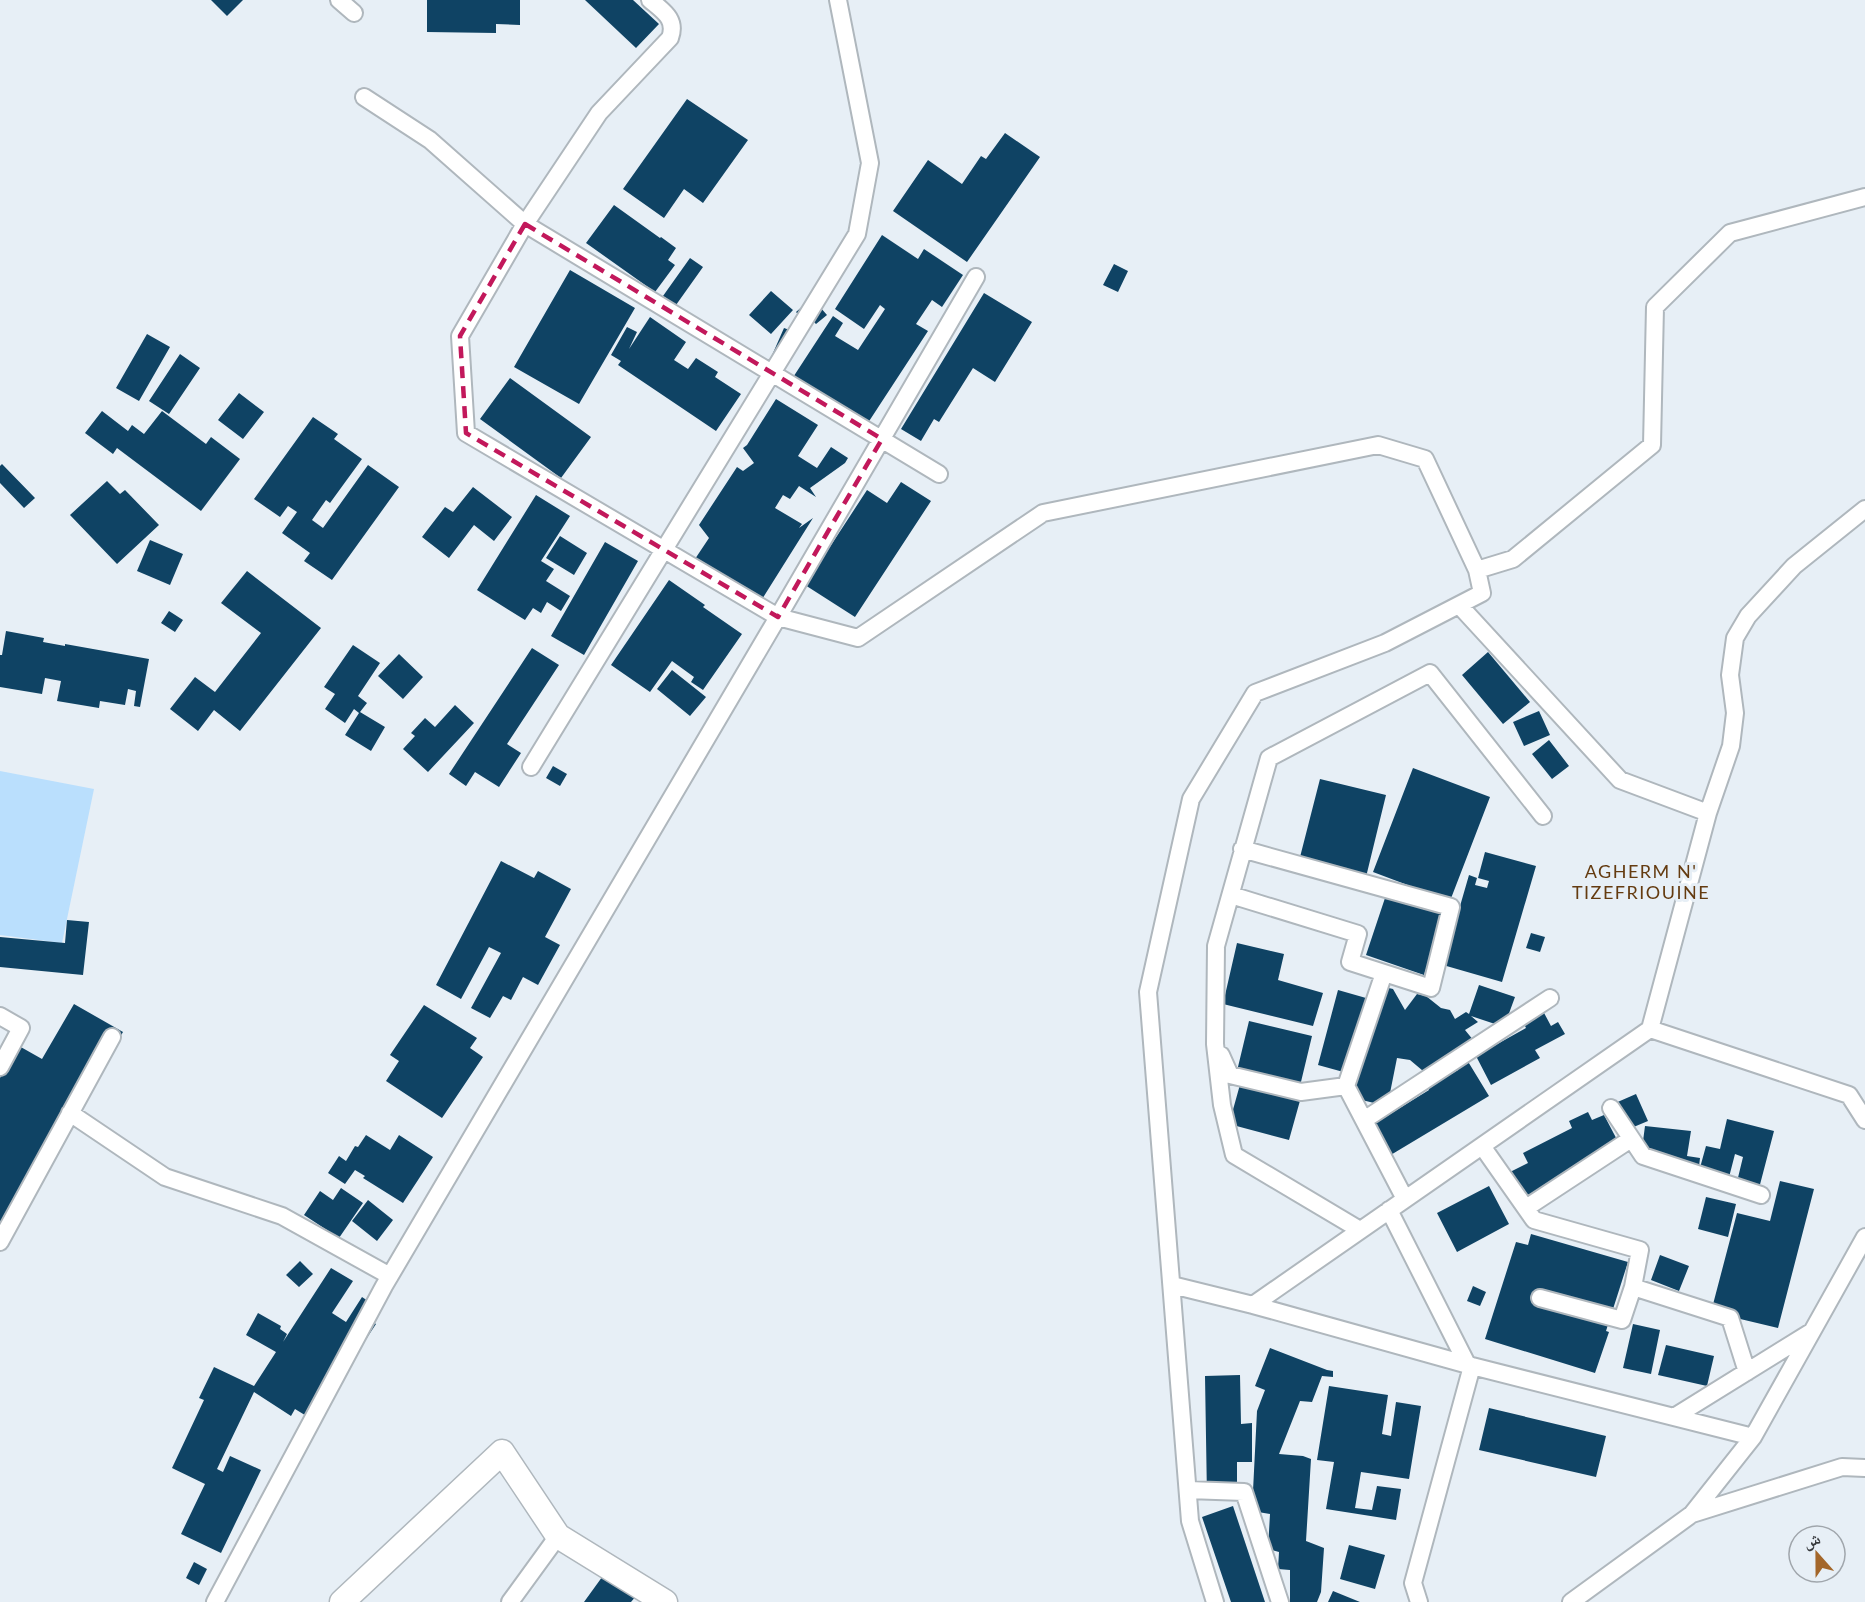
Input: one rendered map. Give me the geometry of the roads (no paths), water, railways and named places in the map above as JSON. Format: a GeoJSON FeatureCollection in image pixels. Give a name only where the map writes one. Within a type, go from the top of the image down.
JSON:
{"type":"FeatureCollection","features":[{"type":"Feature","properties":{"kind":"street"},"geometry":{"type":"LineString","coordinates":[[339,0],[354,13]]}},
{"type":"Feature","properties":{"kind":"street"},"geometry":{"type":"LineString","coordinates":[[650,0],[671,20],[673,31],[670,38],[598,113],[525,224],[459,336],[466,433],[778,616],[858,639],[1043,513],[1378,445],[1425,459],[1477,570],[1482,593],[1385,643],[1255,693],[1191,799],[1148,992],[1190,1521],[1215,1602]]}},
{"type":"Feature","properties":{"kind":"street"},"geometry":{"type":"LineString","coordinates":[[531,767],[857,234],[870,163],[838,0]]}},
{"type":"Feature","properties":{"kind":"street"},"geometry":{"type":"LineString","coordinates":[[364,97],[430,141],[525,224],[939,474]]}},
{"type":"Feature","properties":{"kind":"street"},"geometry":{"type":"LineString","coordinates":[[1477,570],[1514,559],[1652,445],[1655,307],[1730,233],[1865,197]]}},
{"type":"Feature","properties":{"kind":"street"},"geometry":{"type":"LineString","coordinates":[[215,1602],[390,1276],[976,277]]}},
{"type":"Feature","properties":{"kind":"street"},"geometry":{"type":"LineString","coordinates":[[1252,1305],[1650,1029],[1708,813],[1731,746],[1735,713],[1730,675],[1734,638],[1748,616],[1794,566],[1865,509]]}},
{"type":"Feature","properties":{"kind":"street"},"geometry":{"type":"LineString","coordinates":[[1459,605],[1620,780],[1708,813]]}},
{"type":"Feature","properties":{"kind":"street"},"geometry":{"type":"LineString","coordinates":[[1360,1230],[1234,1155],[1222,1105],[1215,1044],[1216,946],[1269,758],[1430,673],[1543,816]]}},
{"type":"Feature","properties":{"kind":"street"},"geometry":{"type":"LineString","coordinates":[[1231,895],[1358,934],[1350,963],[1431,987],[1451,907],[1242,849]]}},
{"type":"Feature","properties":{"kind":"street"},"geometry":{"type":"LineString","coordinates":[[1384,973],[1346,1086],[1405,1199]]}},
{"type":"Feature","properties":{"kind":"street"},"geometry":{"type":"LineString","coordinates":[[1364,1120],[1550,998]]}},
{"type":"Feature","properties":{"kind":"street"},"geometry":{"type":"LineString","coordinates":[[0,1016],[21,1028],[0,1067]]}},
{"type":"Feature","properties":{"kind":"street"},"geometry":{"type":"LineString","coordinates":[[1650,1029],[1849,1095],[1865,1120]]}},
{"type":"Feature","properties":{"kind":"street"},"geometry":{"type":"LineString","coordinates":[[0,1242],[112,1037]]}},
{"type":"Feature","properties":{"kind":"street"},"geometry":{"type":"LineString","coordinates":[[1215,1044],[1230,1075],[1301,1092],[1346,1086]]}},
{"type":"Feature","properties":{"kind":"street"},"geometry":{"type":"LineString","coordinates":[[1611,1108],[1642,1156],[1761,1195]]}},
{"type":"Feature","properties":{"kind":"street"},"geometry":{"type":"LineString","coordinates":[[70,1113],[165,1177],[282,1216],[390,1276]]}},
{"type":"Feature","properties":{"kind":"street"},"geometry":{"type":"LineString","coordinates":[[1526,1208],[1631,1139]]}},
{"type":"Feature","properties":{"kind":"street"},"geometry":{"type":"LineString","coordinates":[[1482,1146],[1534,1220],[1640,1250],[1633,1287],[1622,1320],[1540,1298]]}},
{"type":"Feature","properties":{"kind":"street"},"geometry":{"type":"LineString","coordinates":[[1389,1210],[1470,1365],[1413,1583],[1419,1602]]}},
{"type":"Feature","properties":{"kind":"street"},"geometry":{"type":"LineString","coordinates":[[1571,1602],[1692,1514],[1753,1437],[1865,1237]]}},
{"type":"Feature","properties":{"kind":"street"},"geometry":{"type":"LineString","coordinates":[[1172,1286],[1753,1437]]}},
{"type":"Feature","properties":{"kind":"street"},"geometry":{"type":"LineString","coordinates":[[1633,1287],[1730,1318],[1747,1372]]}},
{"type":"Feature","properties":{"kind":"street"},"geometry":{"type":"LineString","coordinates":[[1674,1417],[1812,1332]]}},
{"type":"Feature","properties":{"kind":"street"},"geometry":{"type":"LineString","coordinates":[[342,1602],[502,1452],[558,1536],[665,1602]]}},
{"type":"Feature","properties":{"kind":"street"},"geometry":{"type":"LineString","coordinates":[[1692,1514],[1842,1467],[1865,1468]]}},
{"type":"Feature","properties":{"kind":"street"},"geometry":{"type":"LineString","coordinates":[[1188,1490],[1244,1492],[1280,1602]]}},
{"type":"Feature","properties":{"kind":"street"},"geometry":{"type":"LineString","coordinates":[[510,1602],[558,1536]]}},
{"type":"Feature","properties":{"kind":"district","name":"AGHERM N' TIZEFRIOUINE"},"geometry":{"type":"Point","coordinates":[1641,881]}}]}
